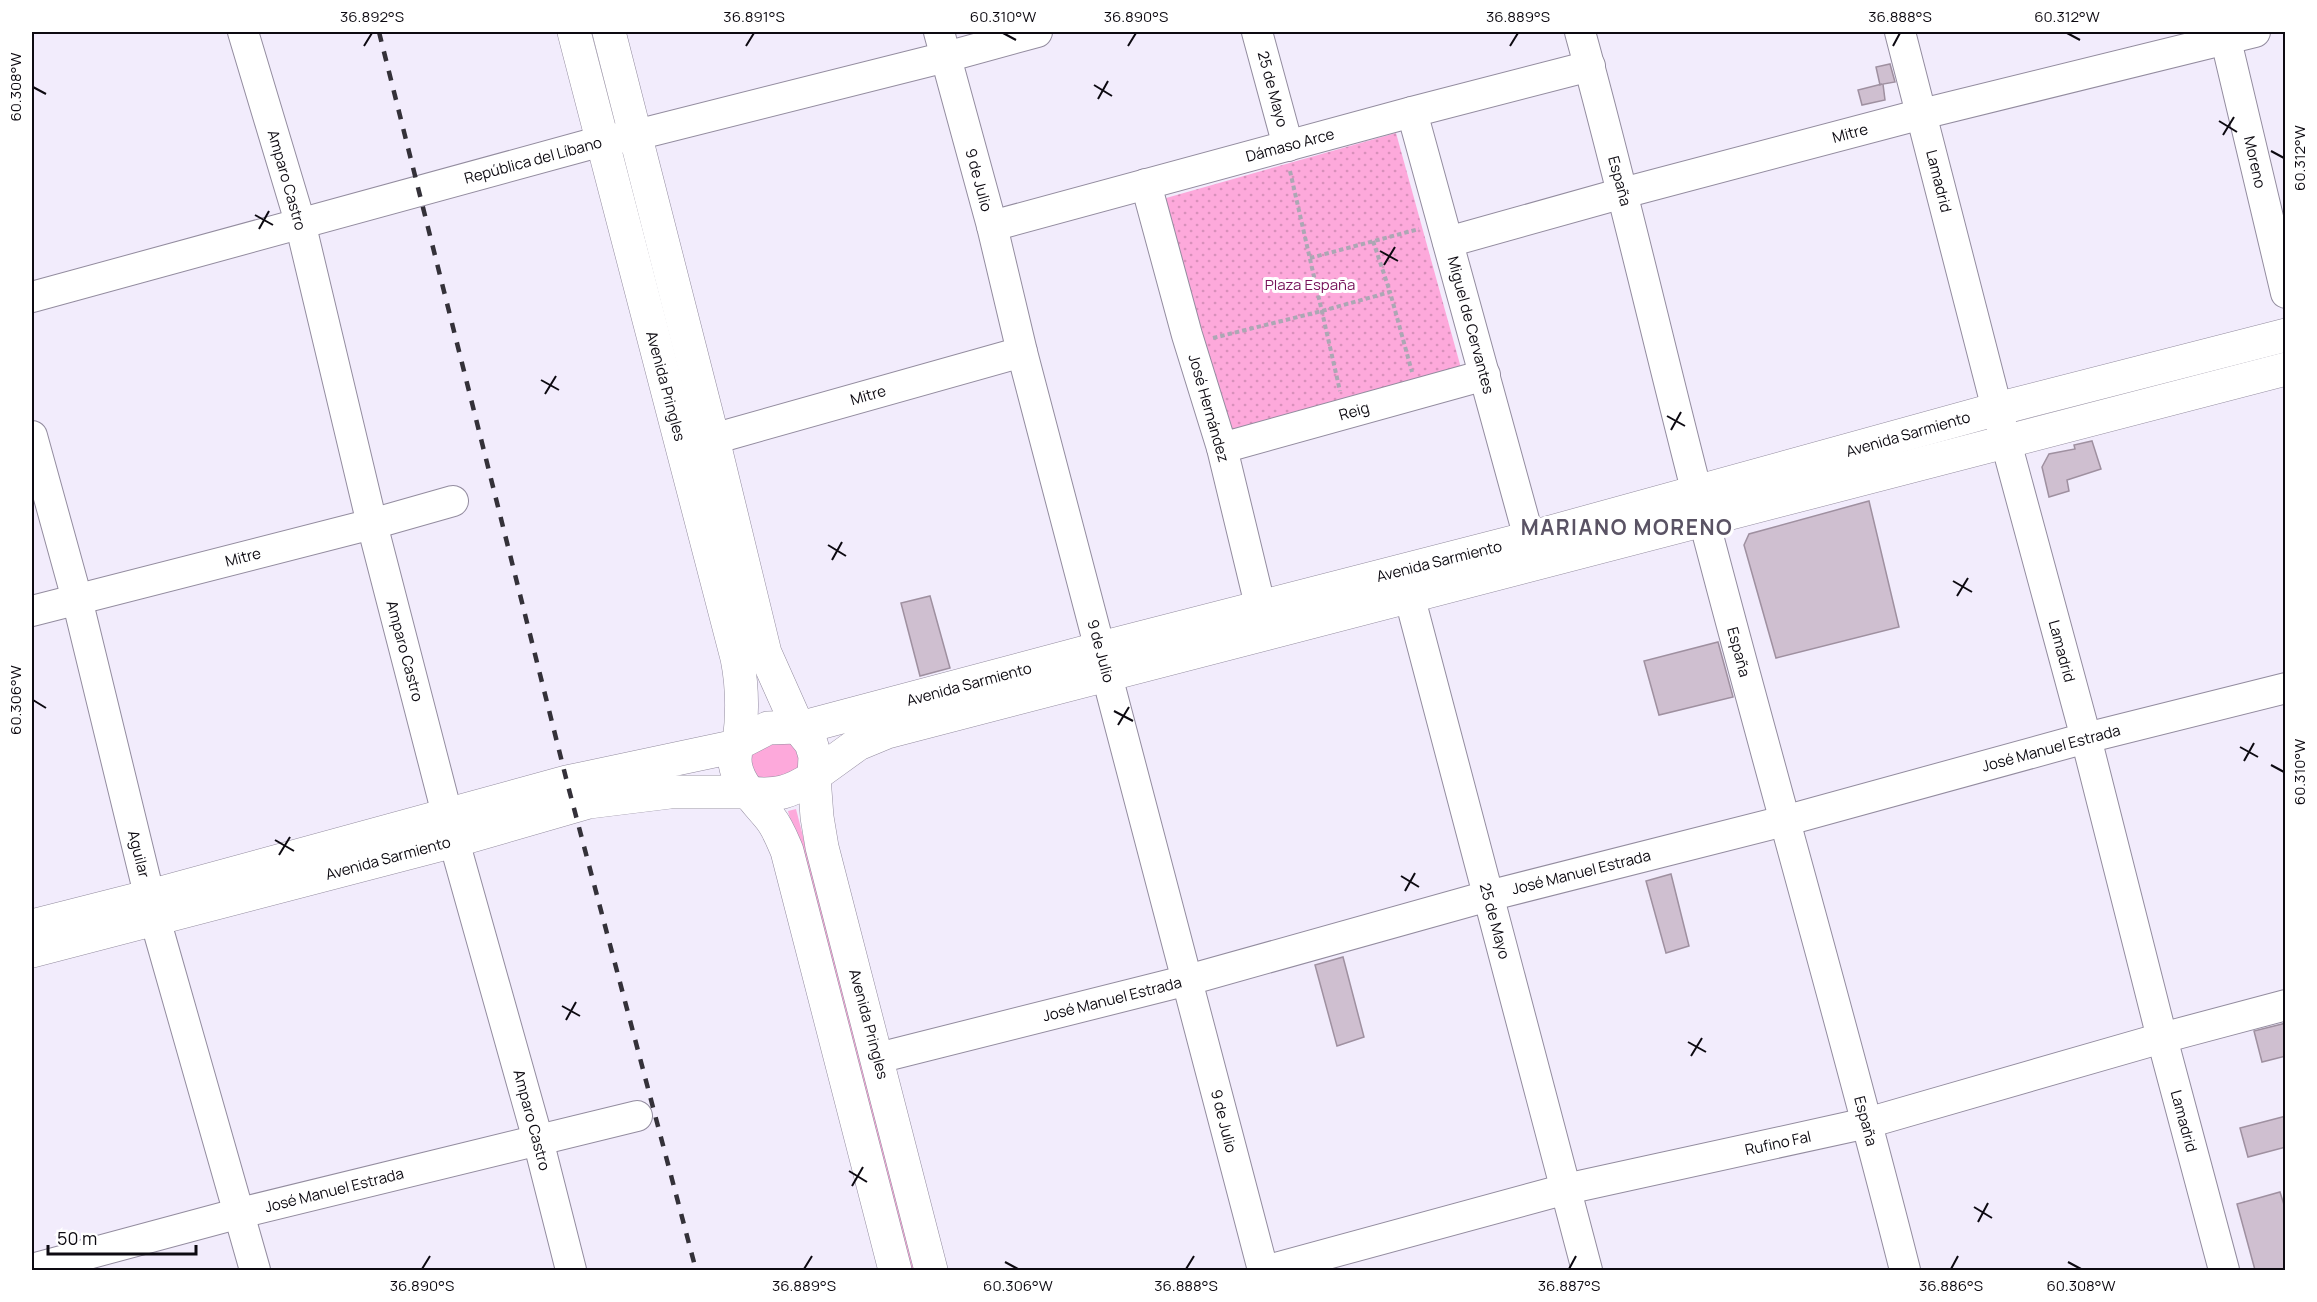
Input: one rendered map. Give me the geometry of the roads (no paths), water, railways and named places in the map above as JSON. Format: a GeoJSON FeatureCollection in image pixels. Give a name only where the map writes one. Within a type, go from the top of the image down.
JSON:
{"type":"FeatureCollection","features":[{"type":"Feature","properties":{"kind":"main road","name":"Avenida Pringles"},"geometry":{"type":"LineString","coordinates":[[574,32],[737,658],[743,711],[738,745]]}},
{"type":"Feature","properties":{"kind":"main road"},"geometry":{"type":"LineString","coordinates":[[609,32],[714,439],[765,653],[799,728],[811,742],[815,756],[815,776],[786,792],[770,795],[748,792]]}},
{"type":"Feature","properties":{"kind":"main road","name":"Avenida Sarmiento"},"geometry":{"type":"LineString","coordinates":[[799,728],[1104,662],[1701,506],[1997,409],[2286,335]]}},
{"type":"Feature","properties":{"kind":"main road","name":"Avenida Sarmiento"},"geometry":{"type":"LineString","coordinates":[[1404,584],[1529,538],[1701,506],[2006,441],[2286,369]]}},
{"type":"Feature","properties":{"kind":"main road","name":"Avenida Sarmiento"},"geometry":{"type":"LineString","coordinates":[[815,776],[858,744],[886,732],[1104,662]]}},
{"type":"Feature","properties":{"kind":"main road"},"geometry":{"type":"LineString","coordinates":[[799,728],[768,728],[738,745],[735,761],[740,779],[771,819],[787,851],[895,1270]]}},
{"type":"Feature","properties":{"kind":"main road","name":"Avenida Sarmiento"},"geometry":{"type":"LineString","coordinates":[[451,827],[567,782],[738,745]]}},
{"type":"Feature","properties":{"kind":"main road","name":"Avenida Pringles"},"geometry":{"type":"LineString","coordinates":[[815,776],[817,817],[822,847],[932,1270]]}},
{"type":"Feature","properties":{"kind":"main road","name":"Avenida Sarmiento"},"geometry":{"type":"LineString","coordinates":[[32,951],[152,907],[451,827],[589,802],[670,792],[748,792]]}},
{"type":"Feature","properties":{"kind":"main road","name":"Avenida Sarmiento"},"geometry":{"type":"LineString","coordinates":[[32,926],[152,907]]}},
{"type":"Feature","properties":{"kind":"street","name":"Amparo Castro"},"geometry":{"type":"LineString","coordinates":[[243,32],[300,222],[372,524],[571,1270]]}},
{"type":"Feature","properties":{"kind":"street","name":"República del Líbano"},"geometry":{"type":"LineString","coordinates":[[32,297],[300,222],[602,141],[636,135],[943,44],[1037,32]]}},
{"type":"Feature","properties":{"kind":"street","name":"25 de Mayo"},"geometry":{"type":"LineString","coordinates":[[1257,32],[1288,155]]}},
{"type":"Feature","properties":{"kind":"street","name":"España"},"geometry":{"type":"LineString","coordinates":[[1580,32],[1623,193],[1701,506],[1784,821],[1868,1123],[1905,1270]]}},
{"type":"Feature","properties":{"kind":"street","name":"Lamadrid"},"geometry":{"type":"LineString","coordinates":[[1900,32],[2224,1270]]}},
{"type":"Feature","properties":{"kind":"street","name":"Mitre"},"geometry":{"type":"LineString","coordinates":[[1448,242],[1623,193],[2225,35],[2255,32]]}},
{"type":"Feature","properties":{"kind":"street","name":"Moreno"},"geometry":{"type":"LineString","coordinates":[[2225,35],[2286,293]]}},
{"type":"Feature","properties":{"kind":"street","name":"9 de Julio"},"geometry":{"type":"LineString","coordinates":[[943,44],[1263,1270]]}},
{"type":"Feature","properties":{"kind":"street","name":"Dámaso Arce"},"geometry":{"type":"LineString","coordinates":[[992,226],[1146,184],[1288,155],[1412,112],[1590,66]]}},
{"type":"Feature","properties":{"kind":"street","name":"Miguel de Cervantes"},"geometry":{"type":"LineString","coordinates":[[1412,112],[1529,538]]}},
{"type":"Feature","properties":{"kind":"street","name":"José Hernández"},"geometry":{"type":"LineString","coordinates":[[1146,184],[1187,335],[1222,448],[1263,620]]}},
{"type":"Feature","properties":{"kind":"street","name":"Mitre"},"geometry":{"type":"LineString","coordinates":[[714,439],[1022,352]]}},
{"type":"Feature","properties":{"kind":"street","name":"Reig"},"geometry":{"type":"LineString","coordinates":[[1222,448],[1485,375]]}},
{"type":"Feature","properties":{"kind":"street","name":"Aguilar"},"geometry":{"type":"LineString","coordinates":[[32,436],[77,599],[152,907],[255,1270]]}},
{"type":"Feature","properties":{"kind":"street","name":"Mitre"},"geometry":{"type":"LineString","coordinates":[[32,611],[453,501]]}},
{"type":"Feature","properties":{"kind":"street","name":"25 de Mayo"},"geometry":{"type":"LineString","coordinates":[[1404,584],[1587,1270]]}},
{"type":"Feature","properties":{"kind":"street","name":"José Manuel Estrada"},"geometry":{"type":"LineString","coordinates":[[878,1058],[1188,980],[1488,896],[1784,821],[2086,738],[2286,688]]}},
{"type":"Feature","properties":{"kind":"street","name":"Rufino Fal"},"geometry":{"type":"LineString","coordinates":[[1268,1270],[1566,1189],[1868,1123],[2162,1038],[2286,1005]]}},
{"type":"Feature","properties":{"kind":"street","name":"José Manuel Estrada"},"geometry":{"type":"LineString","coordinates":[[32,1269],[240,1213],[637,1116]]}},
{"type":"Feature","properties":{"kind":"railway"},"geometry":{"type":"LineString","coordinates":[[379,32],[567,782],[696,1270]]}},
{"type":"Feature","properties":{"kind":"district","name":"MARIANO MORENO"},"geometry":{"type":"Point","coordinates":[1627,527]}},
{"type":"Feature","properties":{"kind":"park label","name":"Plaza España"},"geometry":{"type":"Point","coordinates":[1310,284]}}]}
